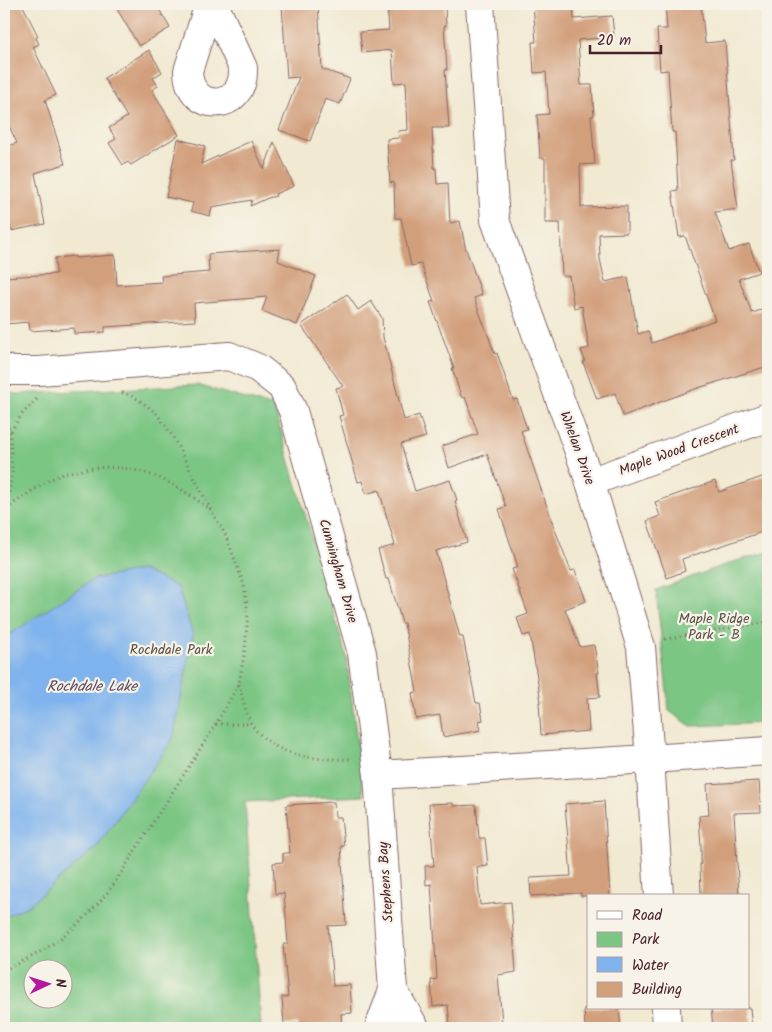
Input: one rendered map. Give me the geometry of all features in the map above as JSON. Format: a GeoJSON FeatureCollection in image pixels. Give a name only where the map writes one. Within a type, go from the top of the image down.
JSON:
{"type":"FeatureCollection","features":[{"type":"Feature","properties":{"kind":"street"},"geometry":{"type":"LineString","coordinates":[[209,4],[188,71],[188,81],[192,90],[199,97],[207,102],[217,103],[235,96],[241,88],[244,78],[243,68],[214,4]]}},
{"type":"Feature","properties":{"kind":"street","name":"Whelan Drive"},"geometry":{"type":"LineString","coordinates":[[480,4],[495,220],[590,482],[641,647],[659,894]]}},
{"type":"Feature","properties":{"kind":"street","name":"Cunningham Drive"},"geometry":{"type":"LineString","coordinates":[[4,368],[12,371],[39,371],[229,356],[258,368],[282,387],[293,411],[362,653],[377,766]]}},
{"type":"Feature","properties":{"kind":"street","name":"Maple Wood Crescent"},"geometry":{"type":"LineString","coordinates":[[590,482],[768,417]]}},
{"type":"Feature","properties":{"kind":"street"},"geometry":{"type":"LineString","coordinates":[[377,766],[650,760],[768,751]]}},
{"type":"Feature","properties":{"kind":"street","name":"Stephens Bay"},"geometry":{"type":"LineString","coordinates":[[377,766],[393,990],[379,1028]]}},
{"type":"Feature","properties":{"kind":"street","name":"Stephens Bay"},"geometry":{"type":"LineString","coordinates":[[393,990],[415,1028]]}},
{"type":"Feature","properties":{"kind":"street"},"geometry":{"type":"LineString","coordinates":[[666,1010],[667,1028]]}},
{"type":"Feature","properties":{"kind":"path"},"geometry":{"type":"LineString","coordinates":[[4,970],[44,951],[65,937],[100,903],[216,724],[239,684],[246,649],[248,614],[244,585],[226,536],[172,435],[158,414],[138,399],[119,391],[117,365]]}},
{"type":"Feature","properties":{"kind":"path"},"geometry":{"type":"LineString","coordinates":[[10,432],[23,413],[39,397],[39,371]]}},
{"type":"Feature","properties":{"kind":"path"},"geometry":{"type":"LineString","coordinates":[[4,418],[10,432],[12,472],[7,508],[4,513]]}},
{"type":"Feature","properties":{"kind":"path"},"geometry":{"type":"LineString","coordinates":[[7,508],[47,481],[65,473],[91,468],[118,467],[154,475],[179,487],[212,512]]}},
{"type":"Feature","properties":{"kind":"path"},"geometry":{"type":"LineString","coordinates":[[641,647],[665,639],[768,622]]}},
{"type":"Feature","properties":{"kind":"path"},"geometry":{"type":"LineString","coordinates":[[239,684],[251,724],[269,742],[286,752],[322,760],[355,759],[377,766]]}},
{"type":"Feature","properties":{"kind":"path"},"geometry":{"type":"LineString","coordinates":[[216,724],[251,724]]}},
{"type":"Feature","properties":{"kind":"green space","name":"Rochdale Park"},"geometry":{"type":"Polygon","coordinates":[[[197,385],[274,407],[346,655],[364,796],[245,802],[261,1028],[4,1028],[4,390],[15,394],[197,385]]]}},
{"type":"Feature","properties":{"kind":"green space","name":"Maple Ridge Park - B"},"geometry":{"type":"Polygon","coordinates":[[[768,552],[768,723],[691,726],[669,711],[656,590],[733,562],[768,552]]]}},
{"type":"Feature","properties":{"kind":"water","name":"Rochdale Lake"},"geometry":{"type":"Polygon","coordinates":[[[142,570],[178,587],[193,635],[173,739],[97,847],[28,906],[4,917],[4,638],[94,579],[142,570]]]}},
{"type":"Feature","properties":{"kind":"building"},"geometry":{"type":"Polygon","coordinates":[[[4,4],[22,4],[38,36],[36,38],[39,44],[33,47],[56,95],[45,100],[65,164],[35,173],[45,224],[11,231],[4,196],[4,187],[10,186],[4,164],[4,147],[17,143],[4,115],[4,4]]]}},
{"type":"Feature","properties":{"kind":"building"},"geometry":{"type":"Polygon","coordinates":[[[114,4],[156,4],[170,28],[139,46],[114,4]]]}},
{"type":"Feature","properties":{"kind":"building"},"geometry":{"type":"Polygon","coordinates":[[[318,4],[322,69],[350,79],[340,104],[325,99],[310,141],[279,130],[299,77],[287,78],[282,5],[318,4]]]}},
{"type":"Feature","properties":{"kind":"building"},"geometry":{"type":"Polygon","coordinates":[[[445,4],[446,26],[444,26],[447,70],[445,70],[449,128],[432,128],[434,168],[436,168],[437,184],[448,183],[450,223],[460,221],[465,246],[482,295],[474,298],[495,354],[497,353],[513,400],[517,399],[527,429],[521,431],[554,527],[571,571],[575,570],[586,601],[565,609],[580,647],[594,645],[599,673],[597,673],[600,697],[587,698],[589,731],[541,735],[539,702],[541,702],[530,634],[523,636],[517,618],[528,614],[512,569],[518,567],[499,509],[506,507],[487,454],[449,468],[442,446],[478,434],[465,397],[462,398],[459,390],[452,368],[454,368],[430,302],[434,301],[421,264],[411,266],[401,218],[395,218],[394,182],[390,183],[387,139],[399,138],[398,131],[408,130],[406,82],[394,83],[392,50],[362,53],[360,32],[389,30],[387,5],[445,4]]]}},
{"type":"Feature","properties":{"kind":"building"},"geometry":{"type":"Polygon","coordinates":[[[533,4],[573,4],[574,19],[612,16],[614,37],[578,40],[581,85],[592,85],[594,116],[591,116],[595,164],[580,165],[581,207],[627,206],[627,233],[599,234],[600,259],[605,282],[628,277],[638,334],[648,331],[652,343],[715,320],[685,236],[679,237],[672,191],[678,190],[675,132],[672,132],[668,70],[660,71],[657,29],[667,29],[665,4],[701,4],[705,43],[725,41],[734,160],[731,160],[738,209],[715,212],[729,251],[749,244],[759,272],[739,279],[752,313],[768,308],[768,366],[695,389],[623,416],[615,393],[597,399],[583,362],[585,361],[581,350],[589,348],[582,306],[574,308],[569,276],[562,276],[560,223],[545,223],[545,158],[540,158],[537,115],[549,114],[546,72],[534,73],[532,42],[536,42],[533,4]]]}},
{"type":"Feature","properties":{"kind":"building"},"geometry":{"type":"Polygon","coordinates":[[[149,50],[162,72],[153,78],[158,86],[152,90],[179,135],[131,165],[128,162],[123,165],[109,143],[116,139],[109,128],[127,117],[104,78],[149,50]]]}},
{"type":"Feature","properties":{"kind":"building"},"geometry":{"type":"Polygon","coordinates":[[[178,139],[205,146],[201,164],[251,141],[264,169],[274,142],[294,186],[275,194],[276,196],[250,206],[252,200],[212,207],[210,216],[191,211],[193,203],[166,197],[178,139]]]}},
{"type":"Feature","properties":{"kind":"building"},"geometry":{"type":"Polygon","coordinates":[[[280,249],[278,261],[316,276],[297,325],[262,311],[267,297],[194,303],[195,321],[105,327],[105,332],[74,334],[74,328],[30,331],[29,322],[6,324],[4,277],[56,274],[55,258],[115,255],[117,285],[162,282],[161,276],[209,272],[208,254],[280,249]]]}},
{"type":"Feature","properties":{"kind":"building"},"geometry":{"type":"Polygon","coordinates":[[[347,294],[358,310],[371,301],[382,318],[383,337],[404,420],[419,415],[426,437],[401,444],[415,491],[450,480],[457,500],[455,501],[467,542],[436,551],[460,637],[463,637],[476,703],[480,703],[483,720],[479,721],[481,730],[443,737],[440,715],[416,719],[412,693],[417,692],[404,623],[402,623],[389,579],[386,579],[378,550],[395,545],[379,490],[366,494],[362,481],[358,482],[339,416],[343,415],[336,388],[343,386],[301,325],[347,294]]]}},
{"type":"Feature","properties":{"kind":"building"},"geometry":{"type":"Polygon","coordinates":[[[768,475],[768,530],[682,559],[685,571],[667,578],[647,521],[660,516],[655,502],[715,481],[719,492],[768,475]]]}},
{"type":"Feature","properties":{"kind":"building"},"geometry":{"type":"Polygon","coordinates":[[[759,781],[761,812],[734,813],[739,894],[701,894],[699,816],[709,815],[707,784],[759,781]]]}},
{"type":"Feature","properties":{"kind":"building"},"geometry":{"type":"Polygon","coordinates":[[[604,801],[610,894],[587,894],[587,896],[581,896],[581,893],[531,896],[530,878],[571,876],[565,804],[604,801]]]}},
{"type":"Feature","properties":{"kind":"building"},"geometry":{"type":"Polygon","coordinates":[[[334,802],[335,817],[341,817],[344,846],[341,846],[346,925],[328,926],[333,986],[350,985],[352,1013],[341,1014],[342,1028],[298,1028],[297,1024],[284,1025],[282,997],[288,997],[283,944],[288,944],[284,893],[275,894],[273,863],[283,862],[283,853],[290,853],[286,805],[334,802]]]}},
{"type":"Feature","properties":{"kind":"building"},"geometry":{"type":"Polygon","coordinates":[[[453,803],[453,806],[476,805],[479,838],[485,838],[488,866],[477,867],[480,905],[511,902],[516,972],[498,975],[502,1023],[492,1024],[492,1028],[450,1027],[448,1005],[433,1007],[431,980],[437,979],[431,884],[426,885],[425,866],[434,866],[429,804],[453,803]]]}},
{"type":"Feature","properties":{"kind":"building"},"geometry":{"type":"Polygon","coordinates":[[[584,1008],[587,1008],[587,1010],[619,1010],[621,1028],[585,1028],[584,1008]]]}},
{"type":"Feature","properties":{"kind":"building"},"geometry":{"type":"Polygon","coordinates":[[[750,1008],[752,1028],[713,1028],[711,1010],[750,1010],[750,1008]]]}}]}
